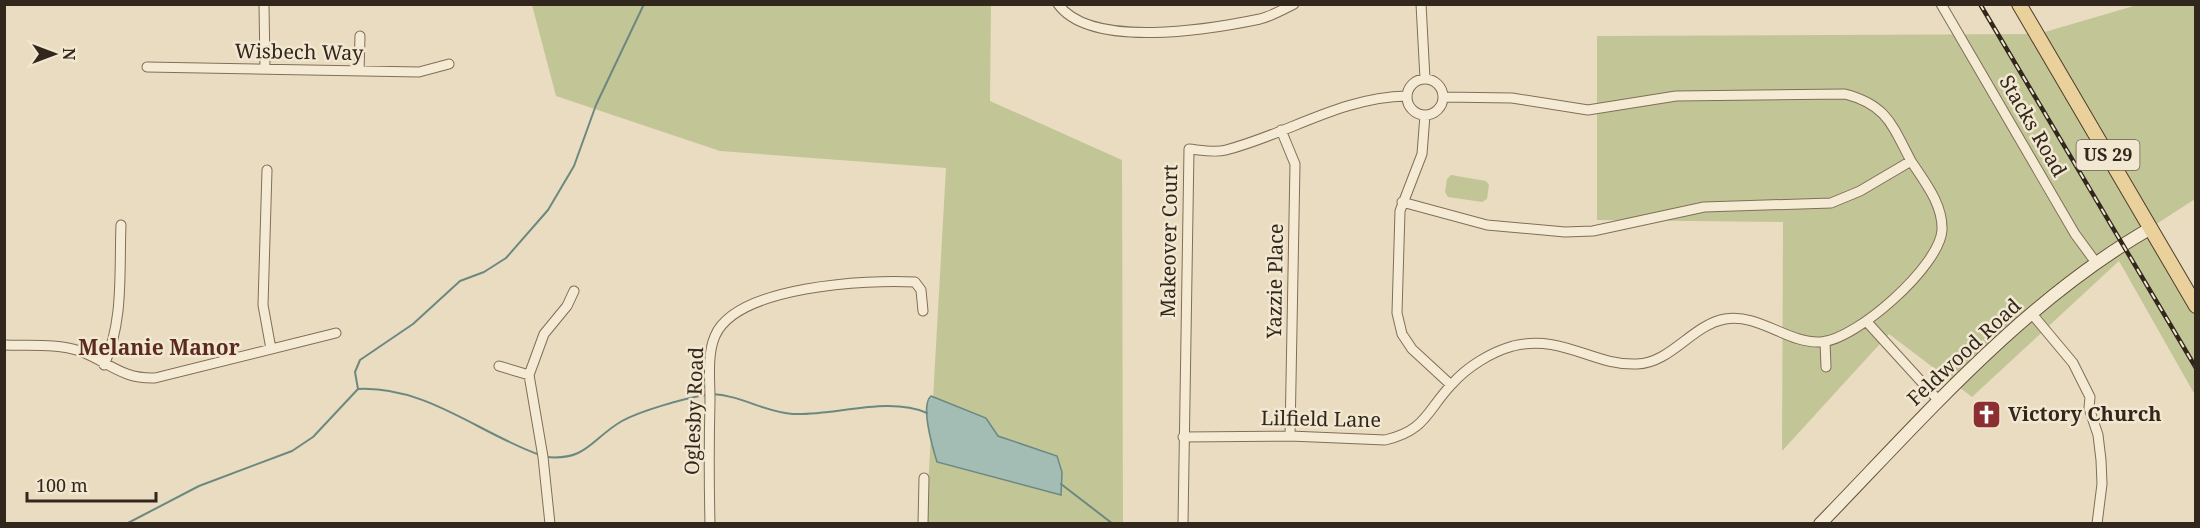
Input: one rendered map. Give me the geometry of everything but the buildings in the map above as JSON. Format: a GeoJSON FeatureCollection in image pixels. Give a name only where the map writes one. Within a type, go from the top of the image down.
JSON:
{"type":"FeatureCollection","features":[{"type":"Feature","properties":{"kind":"main road","name":"US 29"},"geometry":{"type":"LineString","coordinates":[[2019,4],[2196,306]]}},
{"type":"Feature","properties":{"kind":"street"},"geometry":{"type":"LineString","coordinates":[[264,4],[265,69]]}},
{"type":"Feature","properties":{"kind":"street"},"geometry":{"type":"LineString","coordinates":[[1058,4],[1064,14],[1103,30],[1134,33],[1162,33],[1263,18],[1294,4]]}},
{"type":"Feature","properties":{"kind":"street"},"geometry":{"type":"LineString","coordinates":[[1421,4],[1425,79]]}},
{"type":"Feature","properties":{"kind":"street","name":"Stacks Road"},"geometry":{"type":"LineString","coordinates":[[1941,4],[2075,234],[2097,264]]}},
{"type":"Feature","properties":{"kind":"street"},"geometry":{"type":"LineString","coordinates":[[359,71],[360,36]]}},
{"type":"Feature","properties":{"kind":"street","name":"Wisbech Way"},"geometry":{"type":"LineString","coordinates":[[147,67],[419,72],[449,64]]}},
{"type":"Feature","properties":{"kind":"street"},"geometry":{"type":"LineString","coordinates":[[1425,79],[1438,84],[1443,97],[1440,108],[1425,115],[1410,108],[1407,96],[1412,84],[1425,79]]}},
{"type":"Feature","properties":{"kind":"street"},"geometry":{"type":"LineString","coordinates":[[1443,97],[1512,98],[1588,110],[1676,96],[1845,94],[1868,101],[1886,116],[1936,202],[1941,225],[1940,240],[1926,266],[1867,322],[1844,336],[1825,342],[1826,367]]}},
{"type":"Feature","properties":{"kind":"street","name":"Makeover Court"},"geometry":{"type":"LineString","coordinates":[[1183,524],[1189,149],[1224,151],[1353,104],[1379,97],[1407,96]]}},
{"type":"Feature","properties":{"kind":"street"},"geometry":{"type":"LineString","coordinates":[[1425,115],[1422,154],[1400,211],[1397,313],[1402,334],[1412,349],[1451,385]]}},
{"type":"Feature","properties":{"kind":"street","name":"Yazzie Place"},"geometry":{"type":"LineString","coordinates":[[1281,130],[1295,164],[1290,435]]}},
{"type":"Feature","properties":{"kind":"street"},"geometry":{"type":"LineString","coordinates":[[1402,202],[1487,225],[1565,232],[1593,231],[1704,207],[1831,203],[1860,192],[1911,161]]}},
{"type":"Feature","properties":{"kind":"street"},"geometry":{"type":"LineString","coordinates":[[267,170],[263,305],[271,349]]}},
{"type":"Feature","properties":{"kind":"street"},"geometry":{"type":"LineString","coordinates":[[104,364],[113,344],[118,324],[121,225]]}},
{"type":"Feature","properties":{"kind":"street","name":"Feldwood Road"},"geometry":{"type":"LineString","coordinates":[[1820,524],[1986,353],[2116,248],[2151,228]]}},
{"type":"Feature","properties":{"kind":"street","name":"Oglesby Road"},"geometry":{"type":"LineString","coordinates":[[710,524],[710,373],[714,338],[720,327],[746,308],[784,293],[841,283],[915,282],[921,290],[923,311]]}},
{"type":"Feature","properties":{"kind":"street"},"geometry":{"type":"LineString","coordinates":[[550,524],[543,457],[529,375],[544,334],[567,306],[574,291]]}},
{"type":"Feature","properties":{"kind":"street"},"geometry":{"type":"LineString","coordinates":[[2032,314],[2081,378],[2090,397],[2089,408],[2098,435],[2101,460],[2102,484],[2097,524]]}},
{"type":"Feature","properties":{"kind":"street","name":"Lilfield Lane"},"geometry":{"type":"LineString","coordinates":[[1184,437],[1290,435],[1385,440],[1399,437],[1427,420],[1451,385],[1472,366],[1505,349],[1522,345],[1555,344],[1619,362],[1641,364],[1662,355],[1710,323],[1732,318],[1759,323],[1808,340],[1825,342]]}},
{"type":"Feature","properties":{"kind":"street"},"geometry":{"type":"LineString","coordinates":[[1867,322],[1939,401]]}},
{"type":"Feature","properties":{"kind":"street"},"geometry":{"type":"LineString","coordinates":[[4,345],[63,347],[81,352],[128,376],[154,378],[336,333]]}},
{"type":"Feature","properties":{"kind":"street"},"geometry":{"type":"LineString","coordinates":[[499,366],[529,375]]}},
{"type":"Feature","properties":{"kind":"street"},"geometry":{"type":"LineString","coordinates":[[923,524],[924,478]]}},
{"type":"Feature","properties":{"kind":"green space"},"geometry":{"type":"Polygon","coordinates":[[[532,5],[991,5],[990,101],[1122,160],[1123,523],[926,523],[946,168],[720,151],[556,96],[532,5]]]}},
{"type":"Feature","properties":{"kind":"green space"},"geometry":{"type":"Polygon","coordinates":[[[2137,5],[2195,5],[2195,199],[2155,225],[2195,291],[2195,395],[2119,261],[1972,397],[1889,334],[1782,451],[1783,222],[1597,220],[1597,36],[2038,34],[2137,5]]]}},
{"type":"Feature","properties":{"kind":"green space"},"geometry":{"type":"Polygon","coordinates":[[[1451,175],[1486,181],[1489,185],[1487,199],[1482,202],[1448,197],[1445,192],[1447,179],[1451,175]]]}},
{"type":"Feature","properties":{"kind":"water"},"geometry":{"type":"Polygon","coordinates":[[[931,396],[986,418],[998,436],[1057,456],[1062,472],[1061,495],[937,462],[927,417],[928,401],[931,396]]]}},
{"type":"Feature","properties":{"kind":"waterway"},"geometry":{"type":"LineString","coordinates":[[358,389],[355,372],[360,360],[413,324],[460,281],[484,272],[506,258],[548,210],[574,166],[596,105],[644,4]]}},
{"type":"Feature","properties":{"kind":"waterway"},"geometry":{"type":"LineString","coordinates":[[126,524],[199,486],[292,451],[313,437],[358,389],[383,390],[430,403],[540,455]]}},
{"type":"Feature","properties":{"kind":"waterway"},"geometry":{"type":"LineString","coordinates":[[712,394],[732,397],[782,413],[793,414],[878,406],[912,408],[927,413]]}},
{"type":"Feature","properties":{"kind":"waterway"},"geometry":{"type":"LineString","coordinates":[[546,457],[571,456],[588,447],[630,417],[663,405],[706,395]]}},
{"type":"Feature","properties":{"kind":"waterway"},"geometry":{"type":"LineString","coordinates":[[1061,484],[1113,524]]}},
{"type":"Feature","properties":{"kind":"railway"},"geometry":{"type":"LineString","coordinates":[[1980,4],[2196,368]]}},
{"type":"Feature","properties":{"kind":"place","name":"Victory Church"},"geometry":{"type":"Point","coordinates":[1987,414]}},
{"type":"Feature","properties":{"kind":"district","name":"Melanie Manor"},"geometry":{"type":"Point","coordinates":[159,348]}}]}
